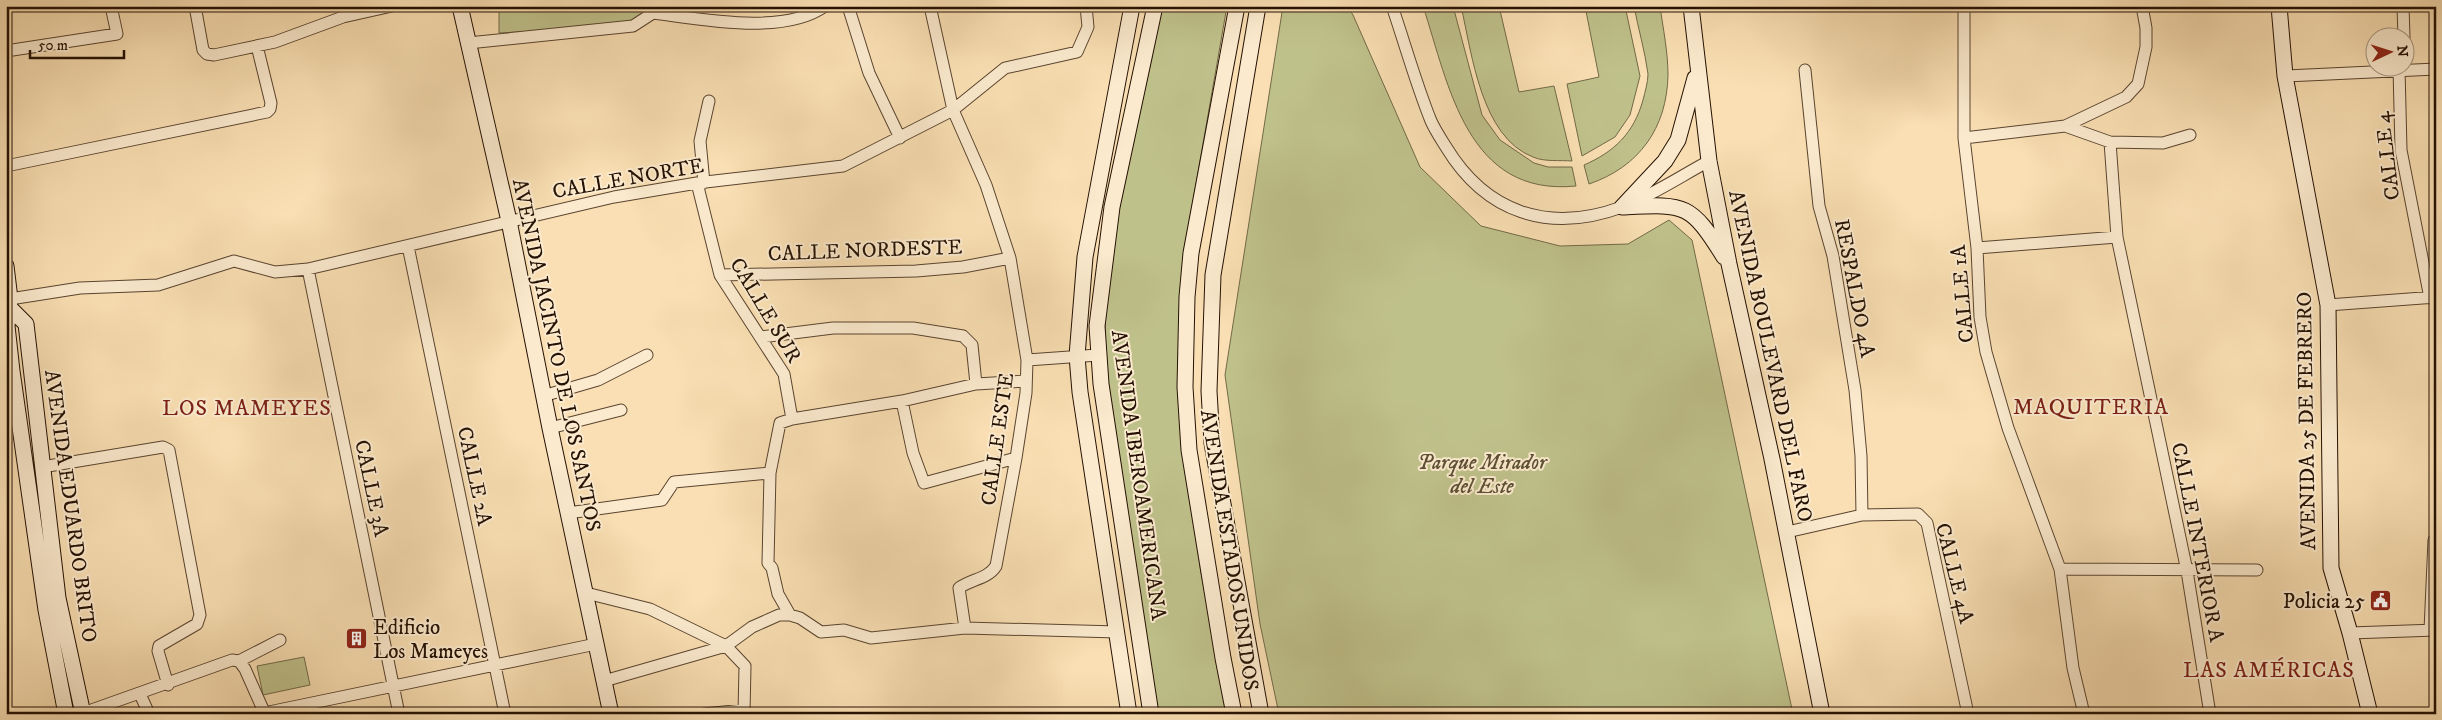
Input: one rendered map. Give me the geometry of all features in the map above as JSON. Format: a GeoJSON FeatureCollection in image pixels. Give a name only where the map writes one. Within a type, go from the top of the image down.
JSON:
{"type":"FeatureCollection","features":[{"type":"Feature","properties":{"kind":"street"},"geometry":{"type":"LineString","coordinates":[[6,52],[117,34],[111,6]]}},
{"type":"Feature","properties":{"kind":"street"},"geometry":{"type":"LineString","coordinates":[[195,6],[203,50],[207,54],[214,55],[275,42],[342,12],[392,6]]}},
{"type":"Feature","properties":{"kind":"street","name":"AVENIDA JACINTO DE LOS SANTOS"},"geometry":{"type":"LineString","coordinates":[[460,6],[509,221],[543,396],[611,714]]}},
{"type":"Feature","properties":{"kind":"street"},"geometry":{"type":"LineString","coordinates":[[468,43],[634,26],[653,10],[746,24],[798,18],[814,13],[825,6]]}},
{"type":"Feature","properties":{"kind":"street"},"geometry":{"type":"LineString","coordinates":[[848,6],[869,73],[900,138]]}},
{"type":"Feature","properties":{"kind":"street","name":"CALLE ESTE"},"geometry":{"type":"LineString","coordinates":[[930,6],[953,110],[986,185],[1010,258],[1026,360],[1026,381],[1016,458],[996,566],[988,576],[968,581],[959,588],[965,628]]}},
{"type":"Feature","properties":{"kind":"street","name":"CALLE NORTE"},"geometry":{"type":"LineString","coordinates":[[10,304],[103,286],[158,285],[234,262],[275,272],[308,270],[614,197],[701,183],[836,167],[900,138],[953,110],[996,73],[1006,68],[1077,52],[1088,27],[1086,6]]}},
{"type":"Feature","properties":{"kind":"street","name":"AVENIDA IBEROAMERICANA"},"geometry":{"type":"LineString","coordinates":[[1129,714],[1080,392],[1077,356],[1085,257],[1132,6]]}},
{"type":"Feature","properties":{"kind":"street","name":"AVENIDA IBEROAMERICANA"},"geometry":{"type":"LineString","coordinates":[[1151,714],[1098,355],[1099,302],[1112,207],[1155,6]]}},
{"type":"Feature","properties":{"kind":"street","name":"AVENIDA ESTADOS UNIDOS"},"geometry":{"type":"LineString","coordinates":[[1234,714],[1189,450],[1185,387],[1186,306],[1191,253],[1237,6]]}},
{"type":"Feature","properties":{"kind":"street","name":"AVENIDA ESTADOS UNIDOS"},"geometry":{"type":"LineString","coordinates":[[1258,6],[1213,275],[1209,391],[1212,443],[1261,714]]}},
{"type":"Feature","properties":{"kind":"street"},"geometry":{"type":"LineString","coordinates":[[1392,6],[1431,122],[1456,164],[1481,190],[1503,205],[1529,215],[1560,220],[1622,207],[1672,206],[1689,212],[1702,223],[1729,264]]}},
{"type":"Feature","properties":{"kind":"street","name":"AVENIDA BOULEVARD DEL FARO"},"geometry":{"type":"LineString","coordinates":[[1691,6],[1709,161],[1729,264],[1787,532],[1822,714]]}},
{"type":"Feature","properties":{"kind":"street","name":"CALLE 1A"},"geometry":{"type":"LineString","coordinates":[[1964,6],[1964,138],[1976,248],[1980,317],[1986,352],[2008,428],[2060,569],[2073,668],[2084,714]]}},
{"type":"Feature","properties":{"kind":"street"},"geometry":{"type":"LineString","coordinates":[[1964,138],[2065,126],[2126,98],[2138,84],[2146,47],[2146,28],[2142,6]]}},
{"type":"Feature","properties":{"kind":"street","name":"AVENIDA 25 DE FEBRERO"},"geometry":{"type":"LineString","coordinates":[[2279,6],[2285,76],[2328,305],[2331,568],[2350,633],[2370,714]]}},
{"type":"Feature","properties":{"kind":"street"},"geometry":{"type":"LineString","coordinates":[[2403,6],[2404,28]]}},
{"type":"Feature","properties":{"kind":"street"},"geometry":{"type":"LineString","coordinates":[[6,166],[267,112],[270,109],[271,102],[257,46]]}},
{"type":"Feature","properties":{"kind":"street"},"geometry":{"type":"LineString","coordinates":[[1622,207],[1665,161],[1678,140],[1698,67]]}},
{"type":"Feature","properties":{"kind":"street"},"geometry":{"type":"LineString","coordinates":[[2414,69],[2436,69]]}},
{"type":"Feature","properties":{"kind":"street","name":"RESPALDO 4A"},"geometry":{"type":"LineString","coordinates":[[1805,70],[1819,206],[1833,256],[1855,390],[1861,456],[1862,515]]}},
{"type":"Feature","properties":{"kind":"street"},"geometry":{"type":"LineString","coordinates":[[2285,76],[2364,71]]}},
{"type":"Feature","properties":{"kind":"street","name":"CALLE 4"},"geometry":{"type":"LineString","coordinates":[[2398,78],[2401,150],[2433,297]]}},
{"type":"Feature","properties":{"kind":"street","name":"CALLE SUR"},"geometry":{"type":"LineString","coordinates":[[709,102],[700,140],[701,183],[720,274],[735,301],[761,337],[785,376],[792,419]]}},
{"type":"Feature","properties":{"kind":"street"},"geometry":{"type":"LineString","coordinates":[[2065,126],[2110,142],[2163,142],[2190,135]]}},
{"type":"Feature","properties":{"kind":"street","name":"CALLE INTERIOR A"},"geometry":{"type":"LineString","coordinates":[[2110,142],[2117,237],[2187,571],[2210,714]]}},
{"type":"Feature","properties":{"kind":"street"},"geometry":{"type":"LineString","coordinates":[[1622,207],[1709,161]]}},
{"type":"Feature","properties":{"kind":"street"},"geometry":{"type":"LineString","coordinates":[[1976,248],[2117,237]]}},
{"type":"Feature","properties":{"kind":"street","name":"CALLE 2A"},"geometry":{"type":"LineString","coordinates":[[408,246],[505,714]]}},
{"type":"Feature","properties":{"kind":"street","name":"CALLE NORDESTE"},"geometry":{"type":"LineString","coordinates":[[720,274],[916,271],[963,267],[1010,258]]}},
{"type":"Feature","properties":{"kind":"street","name":"CALLE 3A"},"geometry":{"type":"LineString","coordinates":[[308,270],[400,714]]}},
{"type":"Feature","properties":{"kind":"street","name":"AVENIDA EDUARDO BRITO"},"geometry":{"type":"LineString","coordinates":[[7,273],[10,304],[7,326],[12,370],[46,610],[66,714]]}},
{"type":"Feature","properties":{"kind":"street"},"geometry":{"type":"LineString","coordinates":[[2328,305],[2433,297]]}},
{"type":"Feature","properties":{"kind":"street","name":"AVENIDA EDUARDO BRITO"},"geometry":{"type":"LineString","coordinates":[[10,304],[26,324],[58,598],[83,714]]}},
{"type":"Feature","properties":{"kind":"street"},"geometry":{"type":"LineString","coordinates":[[761,337],[833,328],[913,328],[963,336],[972,346],[976,384]]}},
{"type":"Feature","properties":{"kind":"street"},"geometry":{"type":"LineString","coordinates":[[6,353],[12,370]]}},
{"type":"Feature","properties":{"kind":"street"},"geometry":{"type":"LineString","coordinates":[[543,396],[598,380],[647,355]]}},
{"type":"Feature","properties":{"kind":"street"},"geometry":{"type":"LineString","coordinates":[[1026,360],[1098,355]]}},
{"type":"Feature","properties":{"kind":"street"},"geometry":{"type":"LineString","coordinates":[[790,615],[778,594],[770,566],[767,544],[770,473],[780,423],[792,419],[902,401],[976,384],[1026,381]]}},
{"type":"Feature","properties":{"kind":"street"},"geometry":{"type":"LineString","coordinates":[[902,401],[913,453],[924,483],[1016,458]]}},
{"type":"Feature","properties":{"kind":"street"},"geometry":{"type":"LineString","coordinates":[[550,428],[621,410]]}},
{"type":"Feature","properties":{"kind":"street"},"geometry":{"type":"LineString","coordinates":[[42,468],[163,448],[169,450],[200,615],[197,624],[159,646],[158,652],[168,685]]}},
{"type":"Feature","properties":{"kind":"street"},"geometry":{"type":"LineString","coordinates":[[568,513],[662,500],[674,482],[770,473]]}},
{"type":"Feature","properties":{"kind":"street","name":"CALLE 4A"},"geometry":{"type":"LineString","coordinates":[[1787,532],[1862,515],[1918,514],[1927,523],[1968,714]]}},
{"type":"Feature","properties":{"kind":"street"},"geometry":{"type":"LineString","coordinates":[[2350,633],[2433,630],[2434,540]]}},
{"type":"Feature","properties":{"kind":"street"},"geometry":{"type":"LineString","coordinates":[[2060,569],[2257,570]]}},
{"type":"Feature","properties":{"kind":"street"},"geometry":{"type":"LineString","coordinates":[[586,593],[650,609],[726,646],[745,666],[744,712],[704,714]]}},
{"type":"Feature","properties":{"kind":"street"},"geometry":{"type":"LineString","coordinates":[[604,681],[726,646],[741,634],[766,619],[779,615],[790,615],[800,618],[822,632],[844,630],[871,638],[965,628],[1118,632]]}},
{"type":"Feature","properties":{"kind":"street"},"geometry":{"type":"LineString","coordinates":[[83,714],[168,685],[232,660],[239,661],[280,640]]}},
{"type":"Feature","properties":{"kind":"street"},"geometry":{"type":"LineString","coordinates":[[239,661],[245,669],[265,714],[596,644]]}},
{"type":"Feature","properties":{"kind":"street"},"geometry":{"type":"LineString","coordinates":[[1223,658],[1249,653]]}},
{"type":"Feature","properties":{"kind":"street"},"geometry":{"type":"LineString","coordinates":[[140,694],[149,714]]}},
{"type":"Feature","properties":{"kind":"green space"},"geometry":{"type":"Polygon","coordinates":[[[499,6],[646,6],[646,14],[632,26],[499,33],[499,6]]]}},
{"type":"Feature","properties":{"kind":"green space"},"geometry":{"type":"Polygon","coordinates":[[[1161,6],[1227,6],[1184,253],[1179,318],[1179,390],[1184,458],[1201,573],[1230,714],[1157,714],[1104,356],[1108,286],[1118,215],[1152,59],[1161,6]]]}},
{"type":"Feature","properties":{"kind":"green space","name":"Parque Mirador del Este"},"geometry":{"type":"Polygon","coordinates":[[[1283,6],[1347,6],[1353,15],[1420,167],[1481,226],[1560,246],[1628,244],[1669,220],[1692,240],[1793,714],[1279,714],[1260,624],[1225,375],[1283,6]]]}},
{"type":"Feature","properties":{"kind":"green space"},"geometry":{"type":"Polygon","coordinates":[[[1423,6],[1453,6],[1482,115],[1500,140],[1534,163],[1548,167],[1572,167],[1576,186],[1539,185],[1510,174],[1487,155],[1468,130],[1454,101],[1423,6]]]}},
{"type":"Feature","properties":{"kind":"green space"},"geometry":{"type":"Polygon","coordinates":[[[1461,6],[1499,6],[1519,92],[1554,86],[1572,161],[1537,159],[1515,147],[1501,132],[1490,113],[1475,70],[1461,6]]]}},
{"type":"Feature","properties":{"kind":"green space"},"geometry":{"type":"Polygon","coordinates":[[[1585,6],[1625,6],[1640,76],[1630,115],[1615,137],[1582,156],[1567,84],[1599,77],[1585,6]]]}},
{"type":"Feature","properties":{"kind":"green space"},"geometry":{"type":"Polygon","coordinates":[[[1634,6],[1660,6],[1668,75],[1662,112],[1656,128],[1636,156],[1607,177],[1589,184],[1584,165],[1605,154],[1628,132],[1639,112],[1645,94],[1648,74],[1634,6]]]}},
{"type":"Feature","properties":{"kind":"green space"},"geometry":{"type":"Polygon","coordinates":[[[304,657],[310,685],[263,695],[257,666],[304,657]]]}},
{"type":"Feature","properties":{"kind":"place","name":"Policia 25"},"geometry":{"type":"Point","coordinates":[2381,601]}},
{"type":"Feature","properties":{"kind":"place","name":"Edificio Los Mameyes"},"geometry":{"type":"Point","coordinates":[357,639]}},
{"type":"Feature","properties":{"kind":"district","name":"MAQUITERIA"},"geometry":{"type":"Point","coordinates":[2091,406]}},
{"type":"Feature","properties":{"kind":"district","name":"LOS MAMEYES"},"geometry":{"type":"Point","coordinates":[247,407]}},
{"type":"Feature","properties":{"kind":"district","name":"LAS AMÉRICAS"},"geometry":{"type":"Point","coordinates":[2269,669]}}]}
